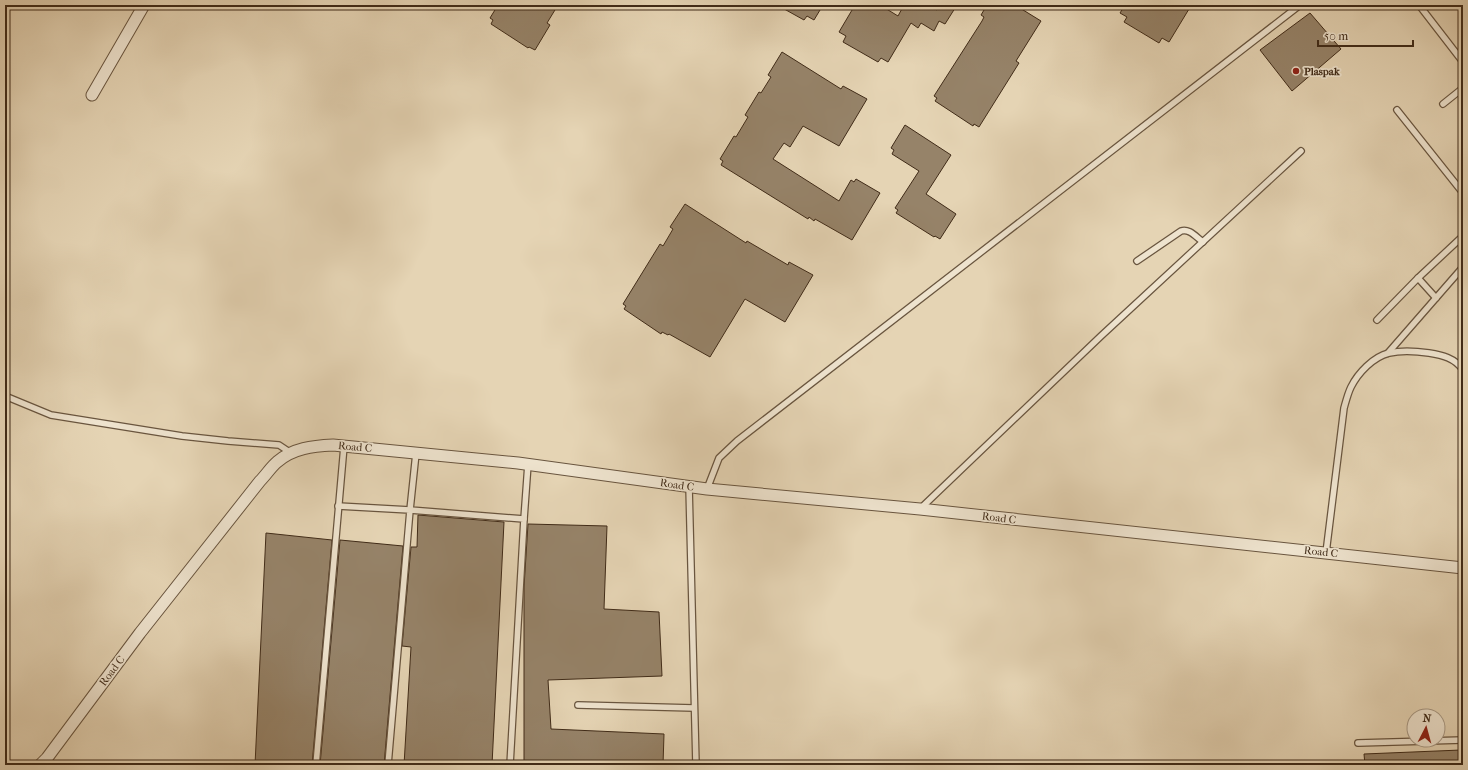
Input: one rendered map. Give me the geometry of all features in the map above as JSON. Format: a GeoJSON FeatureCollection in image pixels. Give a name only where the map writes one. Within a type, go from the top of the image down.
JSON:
{"type":"FeatureCollection","features":[{"type":"Feature","properties":{"kind":"street"},"geometry":{"type":"LineString","coordinates":[[92,95],[144,5]]}},
{"type":"Feature","properties":{"kind":"street","name":"Road C"},"geometry":{"type":"LineString","coordinates":[[40,765],[47,758],[140,633],[276,462],[291,453],[311,446],[333,445],[416,452],[528,464],[707,489],[920,509],[1463,568]]}},
{"type":"Feature","properties":{"kind":"lane"},"geometry":{"type":"LineString","coordinates":[[707,489],[720,458],[737,441],[1300,5]]}},
{"type":"Feature","properties":{"kind":"lane"},"geometry":{"type":"LineString","coordinates":[[1419,5],[1463,62]]}},
{"type":"Feature","properties":{"kind":"lane"},"geometry":{"type":"LineString","coordinates":[[1443,104],[1463,88]]}},
{"type":"Feature","properties":{"kind":"lane"},"geometry":{"type":"LineString","coordinates":[[1397,110],[1463,193]]}},
{"type":"Feature","properties":{"kind":"lane"},"geometry":{"type":"LineString","coordinates":[[920,509],[1107,331],[1301,151]]}},
{"type":"Feature","properties":{"kind":"lane"},"geometry":{"type":"LineString","coordinates":[[1138,261],[1184,229],[1189,230],[1202,242]]}},
{"type":"Feature","properties":{"kind":"lane"},"geometry":{"type":"LineString","coordinates":[[1377,320],[1418,278],[1463,236]]}},
{"type":"Feature","properties":{"kind":"lane"},"geometry":{"type":"LineString","coordinates":[[1326,553],[1344,408],[1351,387],[1360,373],[1372,362],[1388,353],[1463,267]]}},
{"type":"Feature","properties":{"kind":"lane"},"geometry":{"type":"LineString","coordinates":[[1418,278],[1436,298]]}},
{"type":"Feature","properties":{"kind":"lane"},"geometry":{"type":"LineString","coordinates":[[1388,353],[1412,351],[1438,354],[1456,361],[1463,370]]}},
{"type":"Feature","properties":{"kind":"lane"},"geometry":{"type":"LineString","coordinates":[[5,396],[51,415],[182,436],[279,445],[291,453]]}},
{"type":"Feature","properties":{"kind":"lane"},"geometry":{"type":"LineString","coordinates":[[316,765],[344,446]]}},
{"type":"Feature","properties":{"kind":"lane"},"geometry":{"type":"LineString","coordinates":[[388,765],[416,452]]}},
{"type":"Feature","properties":{"kind":"lane"},"geometry":{"type":"LineString","coordinates":[[510,765],[528,464]]}},
{"type":"Feature","properties":{"kind":"lane"},"geometry":{"type":"LineString","coordinates":[[689,486],[696,765]]}},
{"type":"Feature","properties":{"kind":"lane"},"geometry":{"type":"LineString","coordinates":[[338,506],[524,519]]}},
{"type":"Feature","properties":{"kind":"lane"},"geometry":{"type":"LineString","coordinates":[[578,706],[694,708]]}},
{"type":"Feature","properties":{"kind":"lane"},"geometry":{"type":"LineString","coordinates":[[1358,743],[1463,740]]}},
{"type":"Feature","properties":{"kind":"building"},"geometry":{"type":"Polygon","coordinates":[[[498,5],[558,5],[547,23],[550,25],[535,50],[529,47],[528,48],[491,24],[493,20],[490,18],[498,5]]]}},
{"type":"Feature","properties":{"kind":"building"},"geometry":{"type":"Polygon","coordinates":[[[777,5],[801,5],[809,9],[811,5],[823,5],[814,20],[807,16],[804,20],[777,5]]]}},
{"type":"Feature","properties":{"kind":"building"},"geometry":{"type":"Polygon","coordinates":[[[855,5],[880,5],[898,16],[904,5],[928,5],[937,10],[940,5],[957,5],[945,24],[939,21],[934,31],[921,23],[918,28],[911,23],[888,62],[881,58],[878,62],[843,42],[846,36],[839,32],[855,5]]]}},
{"type":"Feature","properties":{"kind":"building"},"geometry":{"type":"Polygon","coordinates":[[[987,5],[1015,5],[1041,21],[1016,61],[1019,63],[979,127],[974,124],[973,126],[935,101],[937,98],[934,96],[982,21],[984,17],[981,15],[987,5]]]}},
{"type":"Feature","properties":{"kind":"building"},"geometry":{"type":"Polygon","coordinates":[[[1125,5],[1182,5],[1189,9],[1169,42],[1162,38],[1159,43],[1124,22],[1127,17],[1120,13],[1125,5]]]}},
{"type":"Feature","properties":{"kind":"building","name":"Plaspak"},"geometry":{"type":"Polygon","coordinates":[[[1310,13],[1341,49],[1292,91],[1260,50],[1310,13]]]}},
{"type":"Feature","properties":{"kind":"building"},"geometry":{"type":"Polygon","coordinates":[[[782,52],[841,89],[843,86],[867,99],[839,146],[803,126],[790,147],[784,143],[773,159],[839,201],[851,180],[854,182],[856,179],[880,193],[852,240],[815,219],[814,221],[809,217],[808,219],[721,165],[723,161],[720,159],[748,117],[745,115],[759,92],[761,93],[771,77],[768,75],[782,52]]]}},
{"type":"Feature","properties":{"kind":"building"},"geometry":{"type":"Polygon","coordinates":[[[905,125],[951,155],[926,194],[956,214],[940,239],[935,236],[934,237],[896,213],[898,210],[895,208],[919,171],[892,154],[894,150],[891,148],[905,125]]]}},
{"type":"Feature","properties":{"kind":"building"},"geometry":{"type":"Polygon","coordinates":[[[685,204],[746,243],[747,241],[788,265],[789,262],[813,275],[785,322],[745,299],[710,357],[669,334],[668,335],[662,332],[661,334],[624,309],[626,306],[623,304],[660,244],[663,246],[673,229],[670,227],[685,204]]]}},
{"type":"Feature","properties":{"kind":"building"},"geometry":{"type":"Polygon","coordinates":[[[418,515],[504,522],[492,765],[404,765],[411,647],[402,646],[411,547],[417,547],[418,515]]]}},
{"type":"Feature","properties":{"kind":"building"},"geometry":{"type":"Polygon","coordinates":[[[528,524],[607,526],[604,609],[659,612],[662,676],[548,680],[551,729],[664,734],[663,765],[524,765],[524,587],[528,524]]]}},
{"type":"Feature","properties":{"kind":"building"},"geometry":{"type":"Polygon","coordinates":[[[266,533],[332,540],[312,765],[255,765],[266,533]]]}},
{"type":"Feature","properties":{"kind":"building"},"geometry":{"type":"Polygon","coordinates":[[[340,540],[403,546],[384,765],[320,765],[340,540]]]}},
{"type":"Feature","properties":{"kind":"building"},"geometry":{"type":"Polygon","coordinates":[[[1461,750],[1461,765],[1365,765],[1364,754],[1461,750]]]}},
{"type":"Feature","properties":{"kind":"place","name":"Plaspak"},"geometry":{"type":"Point","coordinates":[1296,71]}}]}
